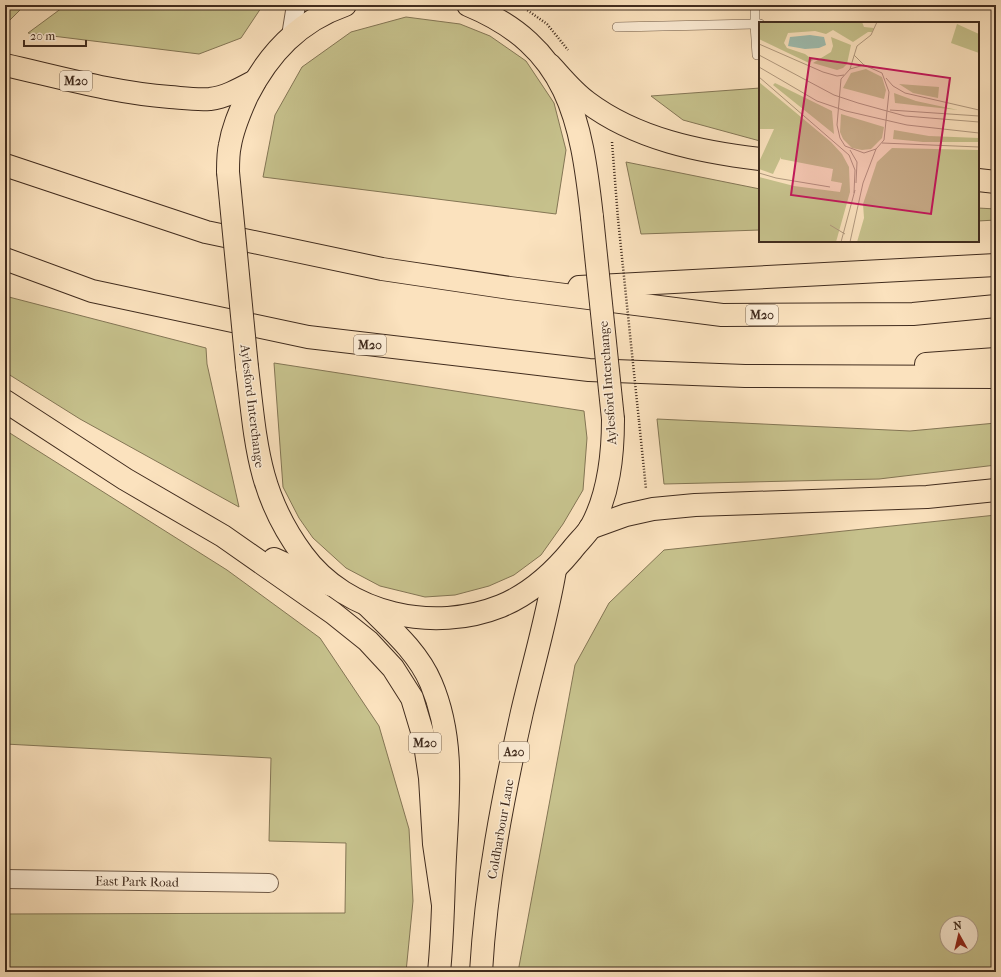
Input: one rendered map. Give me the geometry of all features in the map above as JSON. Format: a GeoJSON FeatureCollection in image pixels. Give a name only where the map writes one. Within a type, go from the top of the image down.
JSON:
{"type":"FeatureCollection","features":[{"type":"Feature","properties":{"kind":"main road","name":"Aylesford Interchange"},"geometry":{"type":"LineString","coordinates":[[345,5],[315,19],[291,36],[272,54],[255,81],[236,119],[229,145],[228,172],[247,367],[257,447],[262,473],[272,502],[286,530],[304,557],[331,585],[367,605],[409,616],[440,618],[471,615],[502,606],[530,590],[555,570],[590,528],[603,500],[610,472],[613,446],[613,419],[586,163],[581,137],[564,89],[550,65],[522,35],[484,12],[468,5]]}},
{"type":"Feature","properties":{"kind":"main road","name":"M20"},"geometry":{"type":"LineString","coordinates":[[5,65],[110,89],[148,96],[190,99],[210,99],[231,94],[255,81]]}},
{"type":"Feature","properties":{"kind":"main road"},"geometry":{"type":"LineString","coordinates":[[550,65],[567,85],[587,102],[636,130],[666,141],[700,149],[759,159]]}},
{"type":"Feature","properties":{"kind":"main road","name":"M20"},"geometry":{"type":"LineString","coordinates":[[5,165],[206,232],[382,269],[528,290],[722,315],[913,314],[996,306]]}},
{"type":"Feature","properties":{"kind":"main road"},"geometry":{"type":"LineString","coordinates":[[979,180],[996,182]]}},
{"type":"Feature","properties":{"kind":"main road","name":"M20"},"geometry":{"type":"LineString","coordinates":[[5,259],[92,292],[308,338],[590,370],[745,376],[996,377]]}},
{"type":"Feature","properties":{"kind":"main road","name":"M20"},"geometry":{"type":"LineString","coordinates":[[528,290],[664,281],[996,265]]}},
{"type":"Feature","properties":{"kind":"main road","name":"M20"},"geometry":{"type":"LineString","coordinates":[[745,376],[996,359]]}},
{"type":"Feature","properties":{"kind":"main road","name":"M20"},"geometry":{"type":"LineString","coordinates":[[5,401],[125,479],[223,536],[333,613],[368,641],[393,668],[412,698],[424,738],[430,778],[434,844],[443,905]]}},
{"type":"Feature","properties":{"kind":"main road"},"geometry":{"type":"LineString","coordinates":[[590,528],[626,514],[688,506],[926,497],[996,490]]}},
{"type":"Feature","properties":{"kind":"main road","name":"M20"},"geometry":{"type":"LineString","coordinates":[[223,536],[331,585]]}},
{"type":"Feature","properties":{"kind":"main road","name":"Coldharbour Lane"},"geometry":{"type":"LineString","coordinates":[[481,972],[483,936],[498,825],[522,712],[548,612],[555,570]]}},
{"type":"Feature","properties":{"kind":"main road"},"geometry":{"type":"LineString","coordinates":[[367,605],[396,633],[414,654],[431,682],[442,717],[449,761],[439,972]]}},
{"type":"Feature","properties":{"kind":"street"},"geometry":{"type":"LineString","coordinates":[[291,36],[296,5]]}},
{"type":"Feature","properties":{"kind":"street","name":"East Park Road"},"geometry":{"type":"LineString","coordinates":[[5,879],[269,883]]}},
{"type":"Feature","properties":{"kind":"lane"},"geometry":{"type":"LineString","coordinates":[[755,5],[758,24],[757,55]]}},
{"type":"Feature","properties":{"kind":"lane"},"geometry":{"type":"LineString","coordinates":[[617,26],[758,24]]}},
{"type":"Feature","properties":{"kind":"path"},"geometry":{"type":"LineString","coordinates":[[618,219],[646,495]]}},
{"type":"Feature","properties":{"kind":"shaded area"},"geometry":{"type":"Polygon","coordinates":[[[5,5],[18,5],[23,7],[5,25],[5,5]]]}},
{"type":"Feature","properties":{"kind":"shaded area"},"geometry":{"type":"Polygon","coordinates":[[[66,5],[263,5],[241,38],[199,54],[28,33],[66,5]]]}},
{"type":"Feature","properties":{"kind":"shaded area"},"geometry":{"type":"Polygon","coordinates":[[[406,17],[460,24],[490,36],[526,61],[554,103],[566,150],[556,214],[263,177],[275,115],[302,67],[351,32],[406,17]]]}},
{"type":"Feature","properties":{"kind":"shaded area"},"geometry":{"type":"Polygon","coordinates":[[[759,88],[759,141],[683,120],[651,96],[759,88]]]}},
{"type":"Feature","properties":{"kind":"shaded area"},"geometry":{"type":"Polygon","coordinates":[[[626,162],[759,189],[759,230],[641,234],[626,162]]]}},
{"type":"Feature","properties":{"kind":"shaded area"},"geometry":{"type":"Polygon","coordinates":[[[979,208],[996,209],[996,220],[979,221],[979,208]]]}},
{"type":"Feature","properties":{"kind":"shaded area"},"geometry":{"type":"Polygon","coordinates":[[[5,296],[206,348],[207,364],[239,507],[80,419],[5,372],[5,296]]]}},
{"type":"Feature","properties":{"kind":"shaded area"},"geometry":{"type":"Polygon","coordinates":[[[274,363],[584,411],[587,438],[583,490],[563,524],[541,555],[514,575],[489,586],[455,595],[425,597],[380,586],[346,568],[313,538],[299,518],[283,487],[274,363]]]}},
{"type":"Feature","properties":{"kind":"shaded area"},"geometry":{"type":"Polygon","coordinates":[[[657,419],[910,431],[996,423],[996,465],[879,479],[664,484],[657,419]]]}},
{"type":"Feature","properties":{"kind":"shaded area"},"geometry":{"type":"Polygon","coordinates":[[[5,430],[227,570],[320,638],[379,726],[409,829],[413,901],[406,972],[5,972],[5,914],[345,913],[346,843],[269,841],[271,758],[5,744],[5,430]]]}},
{"type":"Feature","properties":{"kind":"shaded area"},"geometry":{"type":"Polygon","coordinates":[[[996,515],[996,972],[518,972],[575,665],[609,603],[664,550],[996,515]]]}}]}
